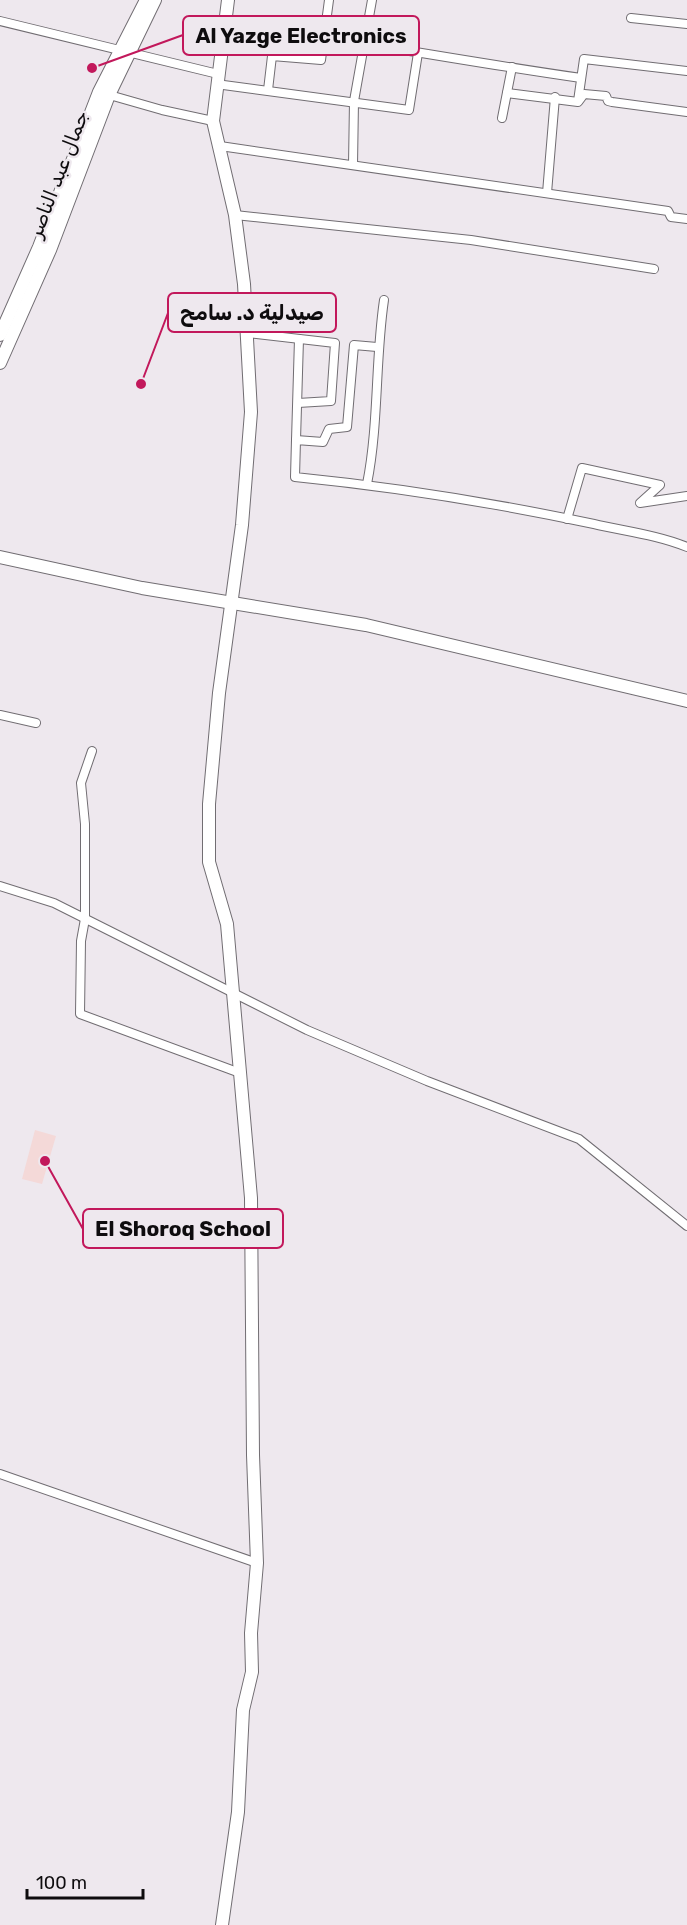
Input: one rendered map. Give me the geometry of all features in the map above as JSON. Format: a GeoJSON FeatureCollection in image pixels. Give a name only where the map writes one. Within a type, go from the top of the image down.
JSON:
{"type":"FeatureCollection","features":[{"type":"Feature","properties":{"kind":"street","name":"جمال عبد الناصر"},"geometry":{"type":"LineString","coordinates":[[0,335],[146,0]]}},
{"type":"Feature","properties":{"kind":"street","name":"جمال عبد الناصر"},"geometry":{"type":"LineString","coordinates":[[124,52],[155,0]]}},
{"type":"Feature","properties":{"kind":"street"},"geometry":{"type":"LineString","coordinates":[[222,1925],[238,1812],[243,1710],[252,1672],[251,1633],[257,1563],[253,1455],[251,1198],[235,994],[227,924],[209,862],[216,724],[250,448],[248,333],[235,215],[213,121],[228,0]]}},
{"type":"Feature","properties":{"kind":"street"},"geometry":{"type":"LineString","coordinates":[[268,90],[272,56],[321,60],[329,0]]}},
{"type":"Feature","properties":{"kind":"street"},"geometry":{"type":"LineString","coordinates":[[353,165],[354,101],[372,0]]}},
{"type":"Feature","properties":{"kind":"street"},"geometry":{"type":"LineString","coordinates":[[631,18],[687,24]]}},
{"type":"Feature","properties":{"kind":"street"},"geometry":{"type":"LineString","coordinates":[[0,21],[124,52],[217,79],[268,90],[409,110],[418,53]]}},
{"type":"Feature","properties":{"kind":"street"},"geometry":{"type":"LineString","coordinates":[[225,21],[363,41],[418,53],[581,78]]}},
{"type":"Feature","properties":{"kind":"street"},"geometry":{"type":"LineString","coordinates":[[578,102],[585,59],[687,71]]}},
{"type":"Feature","properties":{"kind":"street"},"geometry":{"type":"LineString","coordinates":[[502,118],[512,68]]}},
{"type":"Feature","properties":{"kind":"street","name":"جمال عبد الناصر"},"geometry":{"type":"LineString","coordinates":[[0,363],[50,250],[104,93]]}},
{"type":"Feature","properties":{"kind":"street"},"geometry":{"type":"LineString","coordinates":[[104,93],[162,110],[213,121]]}},
{"type":"Feature","properties":{"kind":"street"},"geometry":{"type":"LineString","coordinates":[[507,93],[578,102]]}},
{"type":"Feature","properties":{"kind":"street"},"geometry":{"type":"LineString","coordinates":[[578,102],[584,94],[606,96],[608,101],[612,102],[687,112]]}},
{"type":"Feature","properties":{"kind":"street"},"geometry":{"type":"LineString","coordinates":[[547,193],[555,98]]}},
{"type":"Feature","properties":{"kind":"street"},"geometry":{"type":"LineString","coordinates":[[220,146],[547,193],[668,212],[671,217],[687,219]]}},
{"type":"Feature","properties":{"kind":"street"},"geometry":{"type":"LineString","coordinates":[[235,215],[471,240],[654,269]]}},
{"type":"Feature","properties":{"kind":"street"},"geometry":{"type":"LineString","coordinates":[[367,484],[376,389],[377,347],[384,300]]}},
{"type":"Feature","properties":{"kind":"street"},"geometry":{"type":"LineString","coordinates":[[248,333],[335,343],[331,402],[298,403]]}},
{"type":"Feature","properties":{"kind":"street"},"geometry":{"type":"LineString","coordinates":[[299,339],[295,477],[367,484],[567,519],[687,547]]}},
{"type":"Feature","properties":{"kind":"street"},"geometry":{"type":"LineString","coordinates":[[296,440],[323,441],[329,429],[347,427],[354,345],[377,347]]}},
{"type":"Feature","properties":{"kind":"street"},"geometry":{"type":"LineString","coordinates":[[567,519],[582,468],[660,485],[640,503],[687,496]]}},
{"type":"Feature","properties":{"kind":"street"},"geometry":{"type":"LineString","coordinates":[[0,557],[231,604],[377,627],[687,702]]}},
{"type":"Feature","properties":{"kind":"street"},"geometry":{"type":"LineString","coordinates":[[0,714],[36,723]]}},
{"type":"Feature","properties":{"kind":"street"},"geometry":{"type":"LineString","coordinates":[[92,751],[81,783],[85,824],[85,919],[81,941],[80,1014],[240,1073]]}},
{"type":"Feature","properties":{"kind":"street"},"geometry":{"type":"LineString","coordinates":[[0,886],[54,903],[307,1030],[427,1081],[579,1138],[687,1226]]}},
{"type":"Feature","properties":{"kind":"street"},"geometry":{"type":"LineString","coordinates":[[0,1474],[257,1563]]}},
{"type":"Feature","properties":{"kind":"shaded area"},"geometry":{"type":"Polygon","coordinates":[[[35,1130],[56,1136],[42,1184],[22,1179],[35,1130]]]}},
{"type":"Feature","properties":{"kind":"place","name":"Al Yazge Electronics"},"geometry":{"type":"Point","coordinates":[92,68]}},
{"type":"Feature","properties":{"kind":"place","name":"صيدلية د. سامح"},"geometry":{"type":"Point","coordinates":[141,384]}},
{"type":"Feature","properties":{"kind":"place","name":"El Shoroq School"},"geometry":{"type":"Point","coordinates":[45,1161]}}]}
